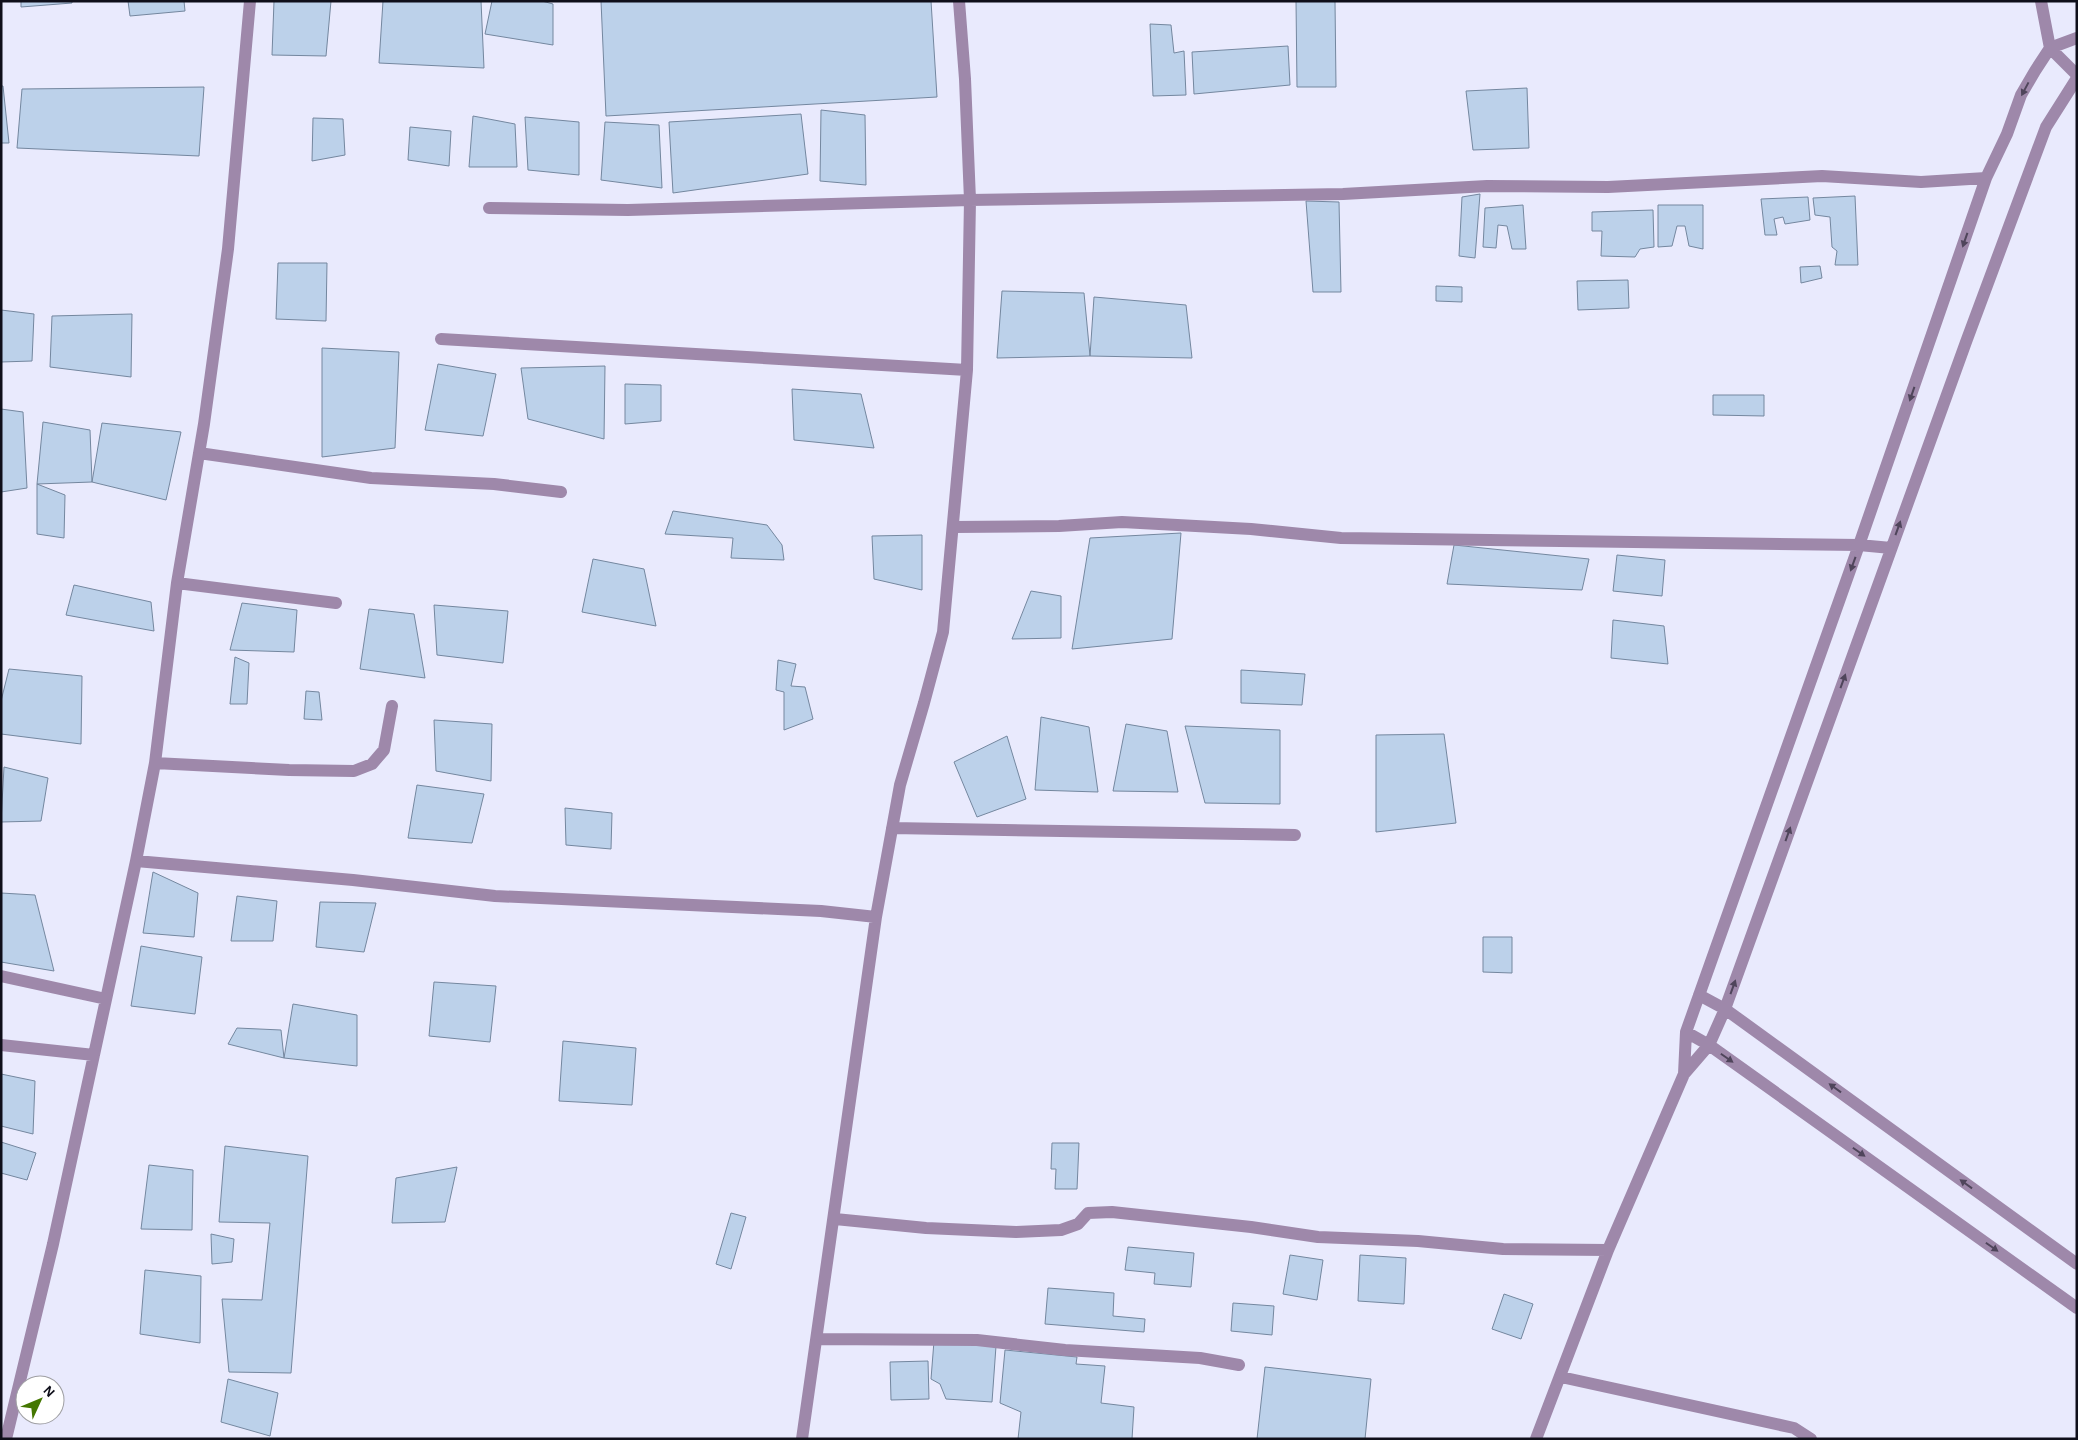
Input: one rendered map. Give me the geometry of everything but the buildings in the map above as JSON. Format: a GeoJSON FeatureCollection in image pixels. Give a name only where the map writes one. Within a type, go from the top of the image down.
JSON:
{"type":"FeatureCollection","features":[{"type":"Feature","properties":{"kind":"street"},"geometry":{"type":"LineString","coordinates":[[6,1439],[54,1244],[136,861],[155,763],[177,583],[199,453],[228,249],[250,1]]}},
{"type":"Feature","properties":{"kind":"street"},"geometry":{"type":"LineString","coordinates":[[802,1439],[824,1277],[835,1219],[876,917],[900,785],[943,632],[967,370],[970,200],[965,79],[959,1]]}},
{"type":"Feature","properties":{"kind":"street"},"geometry":{"type":"LineString","coordinates":[[1536,1439],[1561,1378],[1608,1250],[1684,1074],[1709,1045],[1725,1008],[1891,548],[2046,127],[2077,76],[2050,48],[2041,1]]}},
{"type":"Feature","properties":{"kind":"street"},"geometry":{"type":"LineString","coordinates":[[1684,1074],[1686,1032],[1859,545],[1986,178],[2007,134],[2021,95],[2050,48],[2077,38]]}},
{"type":"Feature","properties":{"kind":"street"},"geometry":{"type":"LineString","coordinates":[[489,208],[628,210],[970,200],[1343,194],[1487,186],[1608,187],[1822,176],[1922,182],[1986,178]]}},
{"type":"Feature","properties":{"kind":"street"},"geometry":{"type":"LineString","coordinates":[[442,339],[967,370]]}},
{"type":"Feature","properties":{"kind":"street"},"geometry":{"type":"LineString","coordinates":[[199,453],[371,478],[494,484],[561,492]]}},
{"type":"Feature","properties":{"kind":"street"},"geometry":{"type":"LineString","coordinates":[[954,527],[1122,522],[1242,528],[1341,538],[1859,545],[1891,548]]}},
{"type":"Feature","properties":{"kind":"street"},"geometry":{"type":"LineString","coordinates":[[177,583],[336,603]]}},
{"type":"Feature","properties":{"kind":"street"},"geometry":{"type":"LineString","coordinates":[[155,763],[289,770],[354,771],[372,764],[384,750],[392,706]]}},
{"type":"Feature","properties":{"kind":"street"},"geometry":{"type":"LineString","coordinates":[[892,828],[1295,835]]}},
{"type":"Feature","properties":{"kind":"street"},"geometry":{"type":"LineString","coordinates":[[136,861],[353,880],[494,896],[802,910],[876,917]]}},
{"type":"Feature","properties":{"kind":"street"},"geometry":{"type":"LineString","coordinates":[[1,976],[106,999]]}},
{"type":"Feature","properties":{"kind":"street"},"geometry":{"type":"LineString","coordinates":[[1699,995],[1725,1008],[2077,1264]]}},
{"type":"Feature","properties":{"kind":"street"},"geometry":{"type":"LineString","coordinates":[[1686,1032],[1709,1045],[2077,1308]]}},
{"type":"Feature","properties":{"kind":"street"},"geometry":{"type":"LineString","coordinates":[[1,1045],[94,1055]]}},
{"type":"Feature","properties":{"kind":"street"},"geometry":{"type":"LineString","coordinates":[[835,1219],[926,1228],[1016,1232],[1061,1230],[1078,1224],[1088,1213],[1112,1212],[1251,1227],[1318,1237],[1418,1241],[1503,1249],[1608,1250]]}},
{"type":"Feature","properties":{"kind":"street"},"geometry":{"type":"LineString","coordinates":[[817,1339],[889,1341],[977,1340],[1065,1350],[1200,1358],[1240,1365]]}},
{"type":"Feature","properties":{"kind":"street"},"geometry":{"type":"LineString","coordinates":[[1561,1378],[1794,1428],[1811,1439]]}}]}
